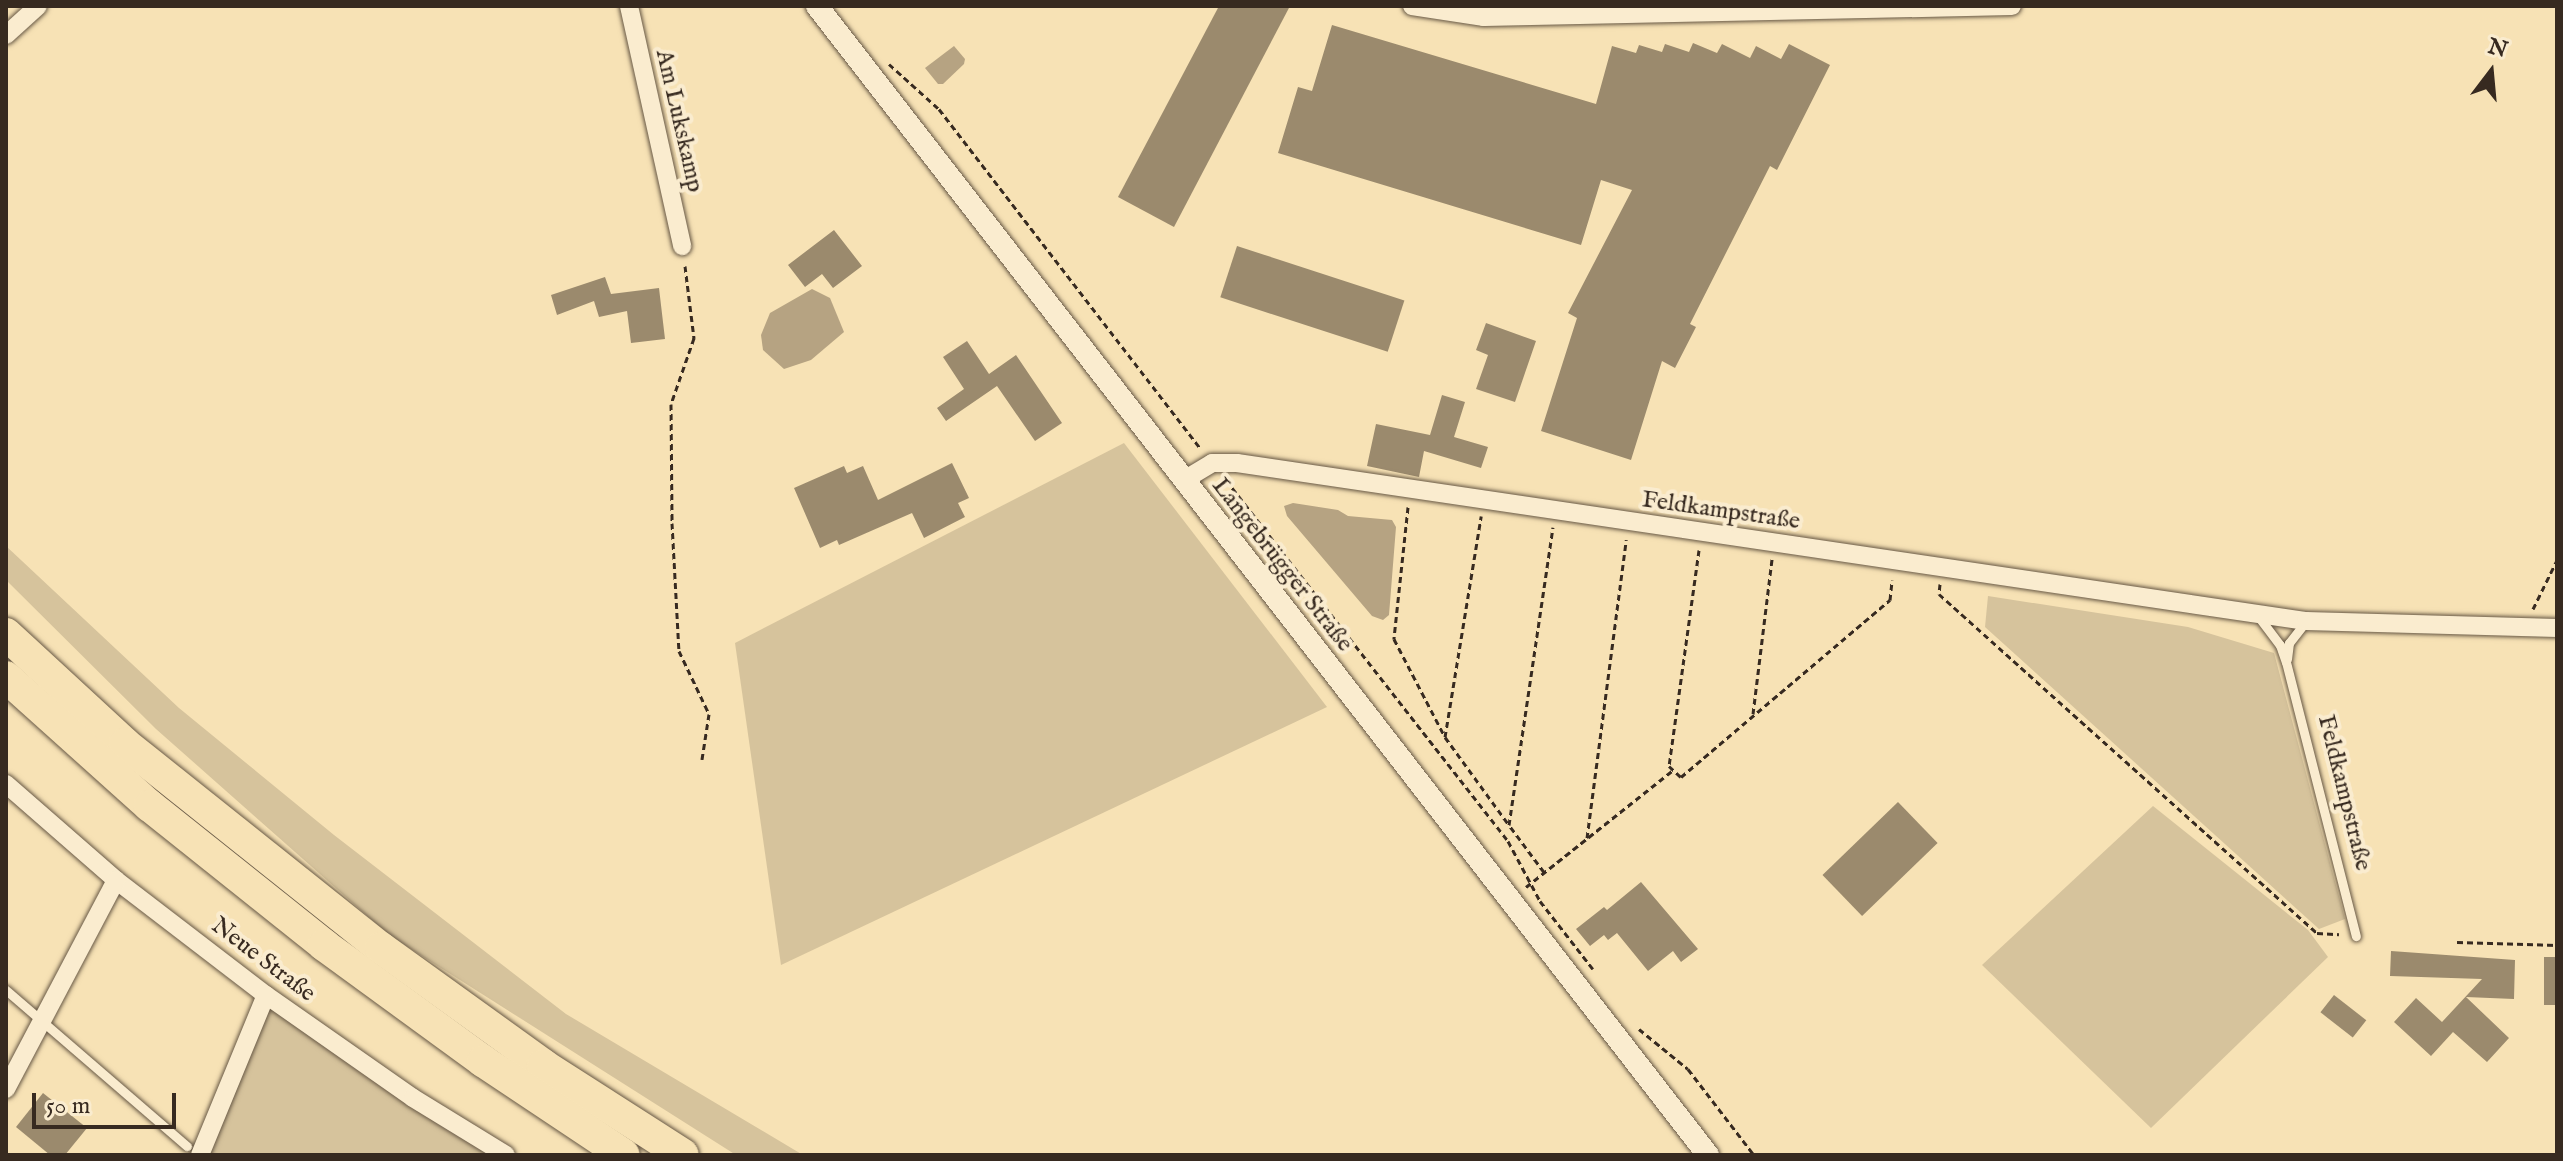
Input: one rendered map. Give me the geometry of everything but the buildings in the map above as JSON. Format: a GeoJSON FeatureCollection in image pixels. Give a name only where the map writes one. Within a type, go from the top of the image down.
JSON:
{"type":"FeatureCollection","features":[{"type":"Feature","properties":{"kind":"highway"},"geometry":{"type":"LineString","coordinates":[[6,634],[125,744],[381,948],[543,1065],[683,1155]]}},
{"type":"Feature","properties":{"kind":"highway"},"geometry":{"type":"LineString","coordinates":[[6,677],[150,806],[324,945],[483,1061],[624,1155]]}},
{"type":"Feature","properties":{"kind":"street"},"geometry":{"type":"LineString","coordinates":[[6,35],[38,6]]}},
{"type":"Feature","properties":{"kind":"street","name":"Am Lukskamp"},"geometry":{"type":"LineString","coordinates":[[629,6],[682,246]]}},
{"type":"Feature","properties":{"kind":"street","name":"Langebrügger Straße"},"geometry":{"type":"LineString","coordinates":[[817,6],[1708,1155]]}},
{"type":"Feature","properties":{"kind":"street"},"geometry":{"type":"LineString","coordinates":[[1412,6],[1484,17],[2012,6]]}},
{"type":"Feature","properties":{"kind":"street"},"geometry":{"type":"LineString","coordinates":[[1184,480],[1212,463]]}},
{"type":"Feature","properties":{"kind":"street","name":"Feldkampstraße"},"geometry":{"type":"LineString","coordinates":[[1212,463],[1237,463],[2306,621],[2557,628]]}},
{"type":"Feature","properties":{"kind":"street","name":"Neue Straße"},"geometry":{"type":"LineString","coordinates":[[6,784],[116,880],[266,995],[413,1098],[506,1155]]}},
{"type":"Feature","properties":{"kind":"street"},"geometry":{"type":"LineString","coordinates":[[6,1089],[116,880]]}},
{"type":"Feature","properties":{"kind":"street"},"geometry":{"type":"LineString","coordinates":[[194,1150],[266,995]]}},
{"type":"Feature","properties":{"kind":"lane","name":"Feldkampstraße"},"geometry":{"type":"LineString","coordinates":[[2256,614],[2280,645],[2286,662],[2356,936]]}},
{"type":"Feature","properties":{"kind":"lane"},"geometry":{"type":"LineString","coordinates":[[2286,662],[2289,643],[2306,621]]}},
{"type":"Feature","properties":{"kind":"lane"},"geometry":{"type":"LineString","coordinates":[[6,990],[194,1150]]}},
{"type":"Feature","properties":{"kind":"path"},"geometry":{"type":"LineString","coordinates":[[886,61],[939,109],[1508,841],[1531,883],[1598,977]]}},
{"type":"Feature","properties":{"kind":"path"},"geometry":{"type":"LineString","coordinates":[[682,246],[694,338],[671,404],[672,523],[679,651],[709,714],[702,759]]}},
{"type":"Feature","properties":{"kind":"path"},"geometry":{"type":"LineString","coordinates":[[1410,490],[1394,639],[1445,737],[1544,872]]}},
{"type":"Feature","properties":{"kind":"path"},"geometry":{"type":"LineString","coordinates":[[1445,737],[1483,501]]}},
{"type":"Feature","properties":{"kind":"path"},"geometry":{"type":"LineString","coordinates":[[1509,825],[1556,512]]}},
{"type":"Feature","properties":{"kind":"path"},"geometry":{"type":"LineString","coordinates":[[1587,838],[1629,522]]}},
{"type":"Feature","properties":{"kind":"path"},"geometry":{"type":"LineString","coordinates":[[1701,533],[1669,766],[1681,777],[1890,600],[1893,591],[1889,560]]}},
{"type":"Feature","properties":{"kind":"path"},"geometry":{"type":"LineString","coordinates":[[1753,714],[1772,543]]}},
{"type":"Feature","properties":{"kind":"path"},"geometry":{"type":"LineString","coordinates":[[2524,627],[2557,560]]}},
{"type":"Feature","properties":{"kind":"path"},"geometry":{"type":"LineString","coordinates":[[1942,568],[1939,594],[2317,933],[2356,936]]}},
{"type":"Feature","properties":{"kind":"path"},"geometry":{"type":"LineString","coordinates":[[1509,899],[1673,770]]}},
{"type":"Feature","properties":{"kind":"path"},"geometry":{"type":"LineString","coordinates":[[2457,942],[2557,945]]}},
{"type":"Feature","properties":{"kind":"path"},"geometry":{"type":"LineString","coordinates":[[1636,1027],[1688,1069],[1754,1155]]}},
{"type":"Feature","properties":{"kind":"shaded area"},"geometry":{"type":"Polygon","coordinates":[[[954,46],[965,59],[964,64],[943,84],[938,84],[925,68],[954,46]]]}},
{"type":"Feature","properties":{"kind":"shaded area"},"geometry":{"type":"Polygon","coordinates":[[[812,289],[830,298],[844,332],[811,360],[784,369],[763,350],[761,335],[770,313],[812,289]]]}},
{"type":"Feature","properties":{"kind":"shaded area"},"geometry":{"type":"Polygon","coordinates":[[[1124,443],[1327,707],[781,965],[735,643],[1124,443]]]}},
{"type":"Feature","properties":{"kind":"shaded area"},"geometry":{"type":"Polygon","coordinates":[[[1293,503],[1338,510],[1348,516],[1392,520],[1396,527],[1389,615],[1383,620],[1372,616],[1287,516],[1284,506],[1293,503]]]}},
{"type":"Feature","properties":{"kind":"shaded area"},"geometry":{"type":"Polygon","coordinates":[[[6,546],[179,708],[334,835],[566,1014],[803,1155],[736,1155],[389,935],[156,729],[6,580],[6,546]]]}},
{"type":"Feature","properties":{"kind":"shaded area"},"geometry":{"type":"Polygon","coordinates":[[[1988,596],[2188,627],[2274,653],[2345,919],[2319,929],[1985,627],[1988,596]]]}},
{"type":"Feature","properties":{"kind":"shaded area"},"geometry":{"type":"Polygon","coordinates":[[[2153,806],[2308,930],[2328,957],[2151,1128],[1982,965],[2153,806]]]}},
{"type":"Feature","properties":{"kind":"shaded area"},"geometry":{"type":"Polygon","coordinates":[[[271,1003],[412,1108],[492,1155],[210,1155],[271,1003]]]}}]}
